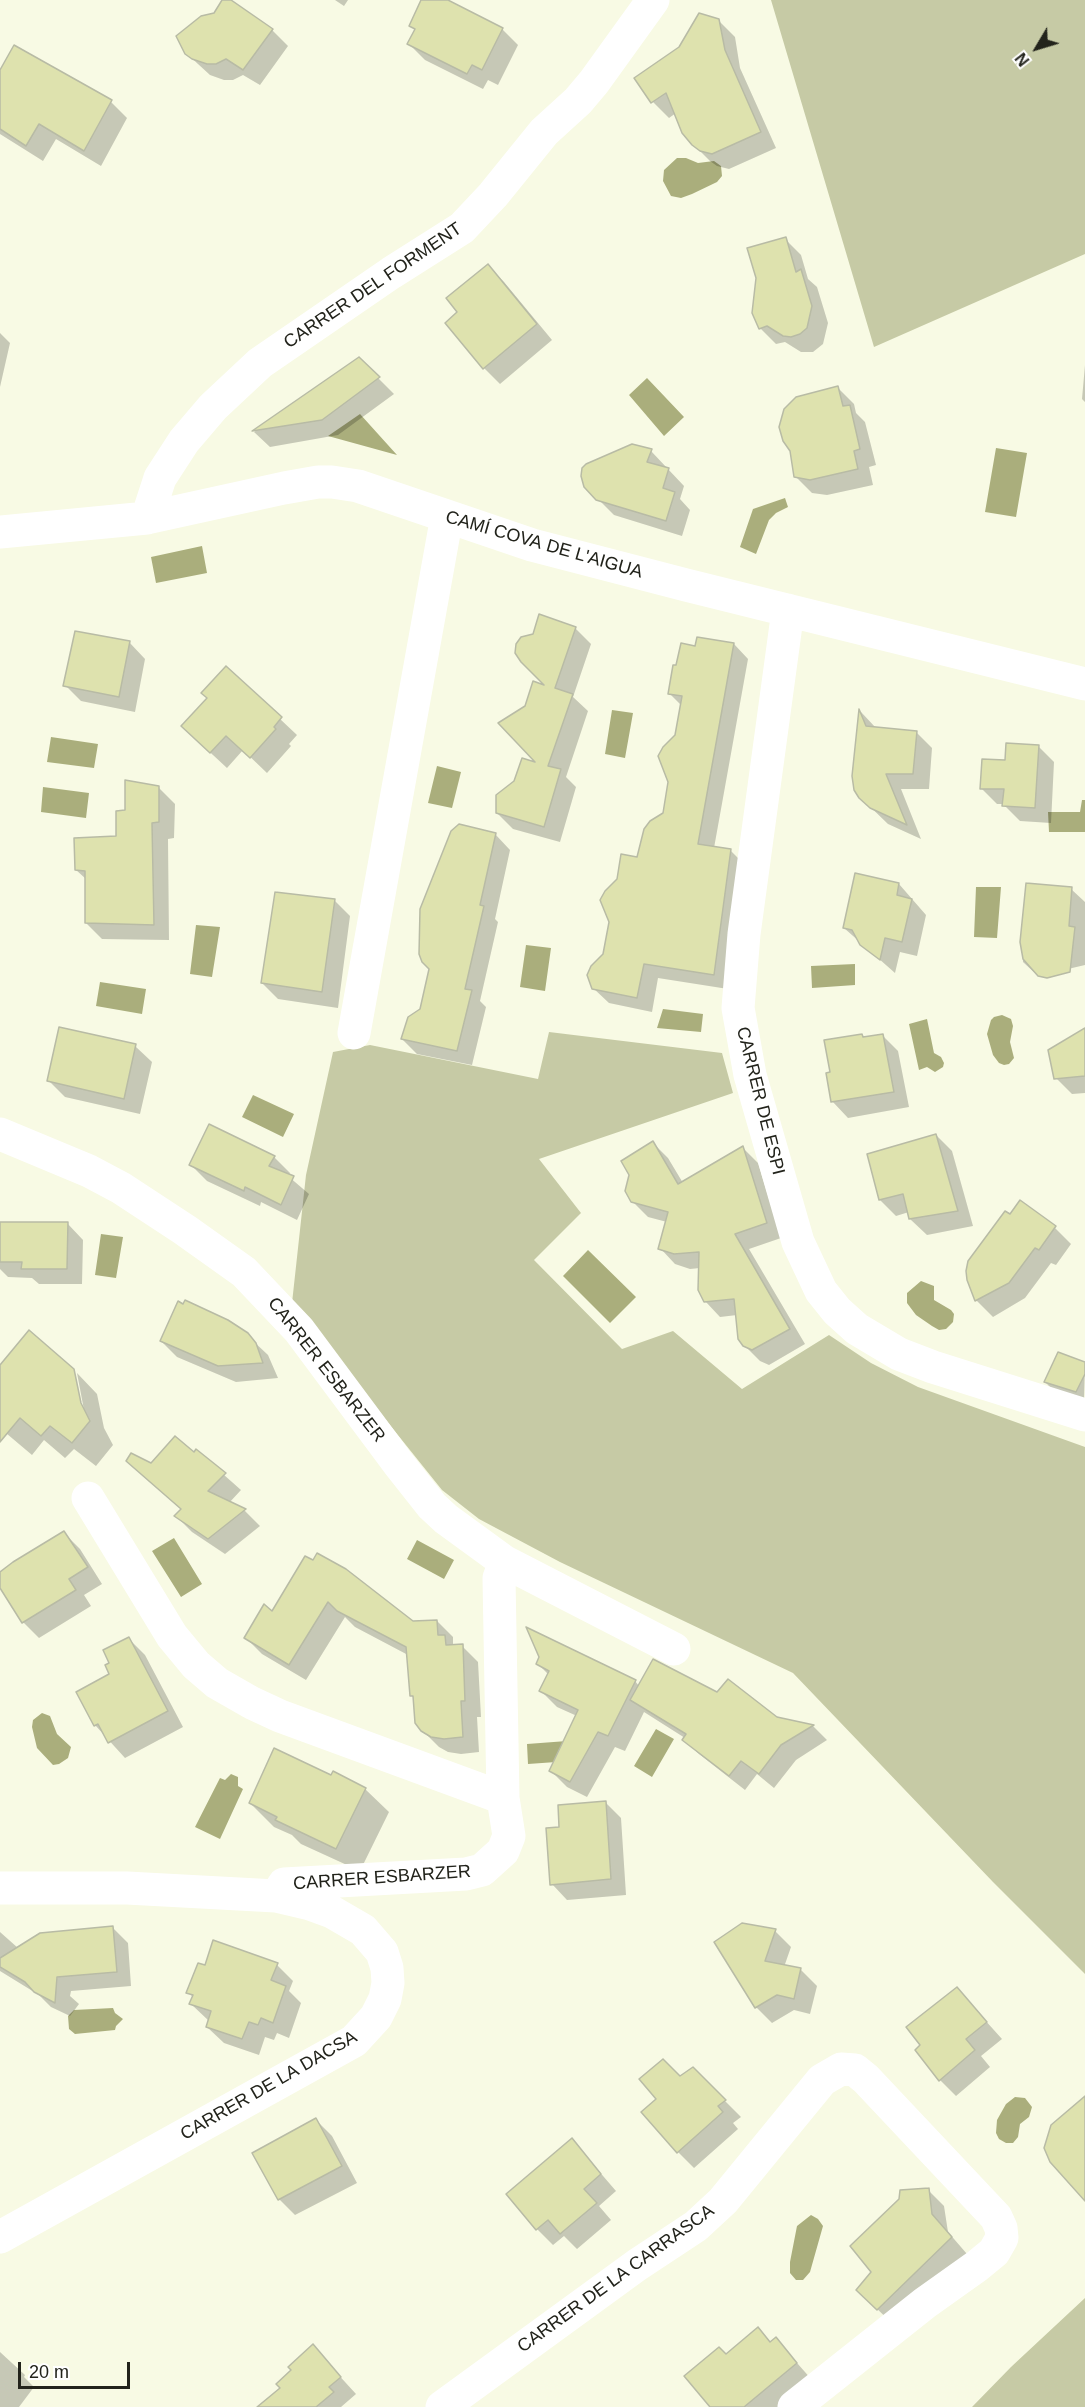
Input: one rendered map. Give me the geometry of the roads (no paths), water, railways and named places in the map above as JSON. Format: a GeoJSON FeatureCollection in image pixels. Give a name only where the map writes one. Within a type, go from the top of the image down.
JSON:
{"type":"FeatureCollection","features":[{"type":"Feature","properties":{"kind":"street","name":"CARRER DEL FORMENT"},"geometry":{"type":"LineString","coordinates":[[147,518],[160,478],[184,441],[213,407],[260,363],[391,273],[462,228],[482,208],[544,132],[578,101],[594,82],[652,0]]}},
{"type":"Feature","properties":{"kind":"street","name":"CAMÍ COVA DE L'AIGUA"},"geometry":{"type":"LineString","coordinates":[[0,532],[147,518],[318,482],[358,486],[532,545],[1085,684]]}},
{"type":"Feature","properties":{"kind":"street"},"geometry":{"type":"LineString","coordinates":[[354,1032],[447,516]]}},
{"type":"Feature","properties":{"kind":"street","name":"CARRER DE ESPI"},"geometry":{"type":"LineString","coordinates":[[788,610],[744,934],[738,1008],[750,1075],[798,1242],[821,1291],[837,1311],[857,1329],[899,1354],[1085,1415]]}},
{"type":"Feature","properties":{"kind":"street","name":"CARRER ESBARZER"},"geometry":{"type":"LineString","coordinates":[[0,1134],[89,1171],[121,1188],[244,1272],[299,1330],[432,1506],[461,1532],[505,1562],[674,1649]]}},
{"type":"Feature","properties":{"kind":"street"},"geometry":{"type":"LineString","coordinates":[[88,1498],[172,1636],[196,1665],[217,1683],[280,1716],[503,1798]]}},
{"type":"Feature","properties":{"kind":"street","name":"CARRER ESBARZER"},"geometry":{"type":"LineString","coordinates":[[276,1896],[284,1884],[466,1874],[482,1870],[503,1851],[509,1836],[503,1798],[499,1578],[505,1562]]}},
{"type":"Feature","properties":{"kind":"street","name":"CARRER DE LA DACSA"},"geometry":{"type":"LineString","coordinates":[[0,1887],[127,1888],[276,1896],[310,1904],[348,1920],[363,1930],[382,1952],[387,1975],[385,1999],[371,2023],[354,2041],[0,2237]]}},
{"type":"Feature","properties":{"kind":"street","name":"CARRER DE LA CARRASCA"},"geometry":{"type":"LineString","coordinates":[[442,2407],[637,2265],[696,2226],[723,2201],[822,2080],[841,2069],[855,2070],[996,2217],[1002,2238],[994,2252],[977,2266],[925,2303],[794,2407]]}}]}
